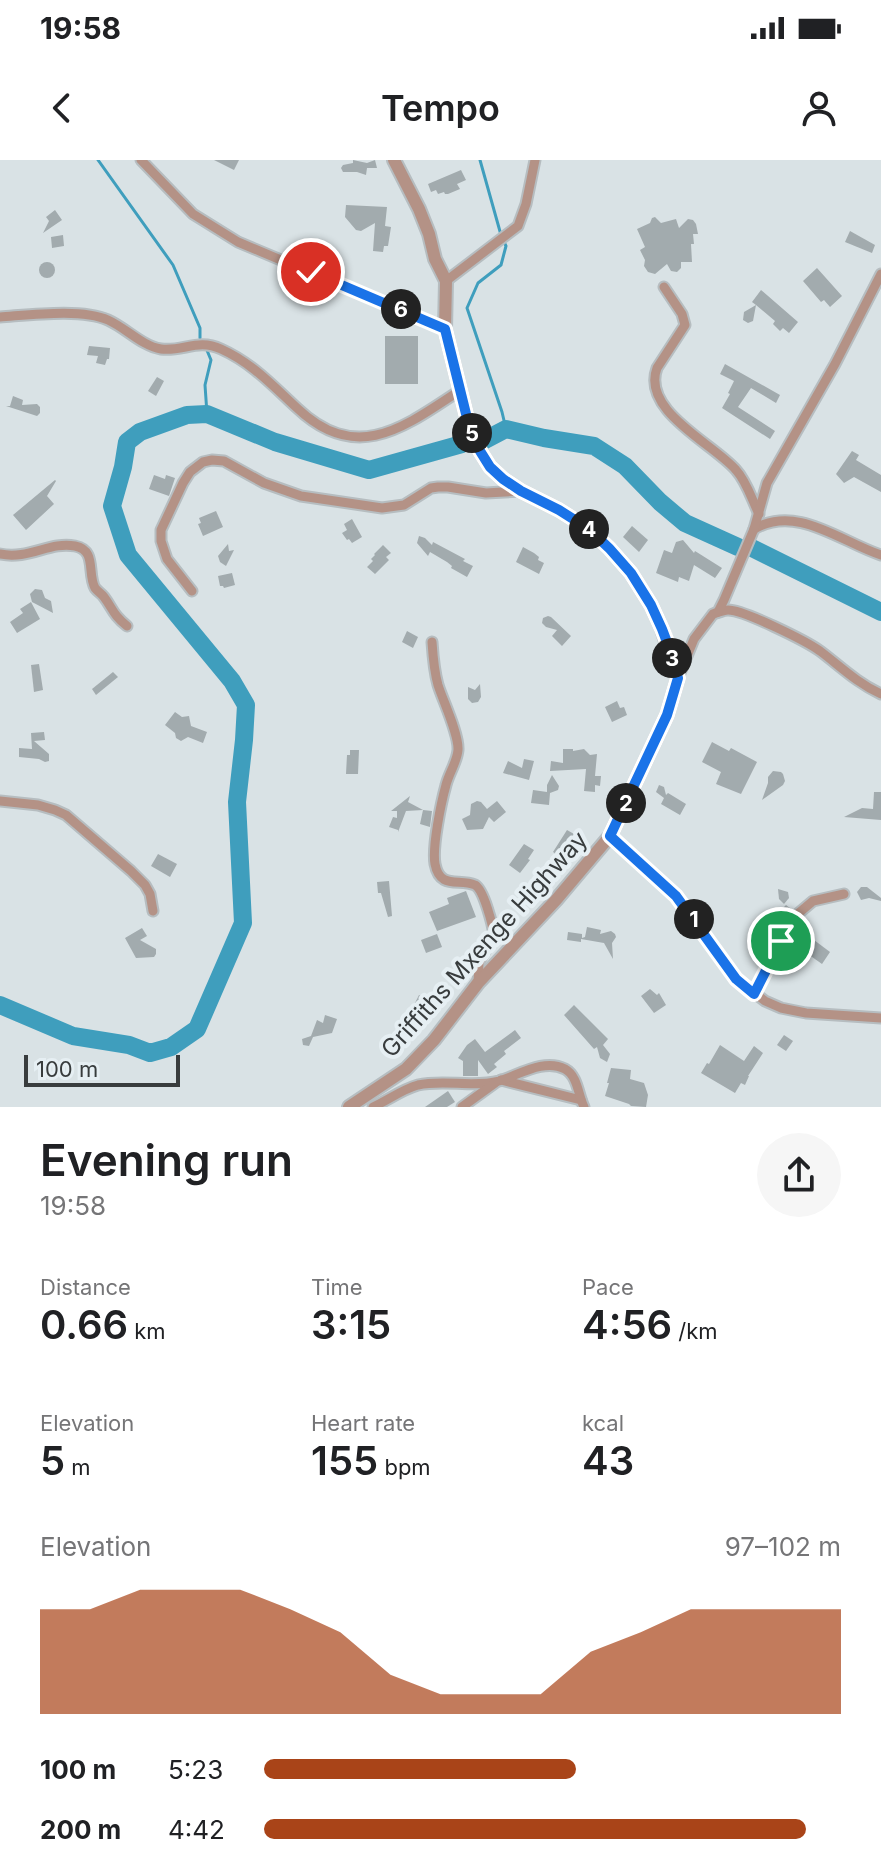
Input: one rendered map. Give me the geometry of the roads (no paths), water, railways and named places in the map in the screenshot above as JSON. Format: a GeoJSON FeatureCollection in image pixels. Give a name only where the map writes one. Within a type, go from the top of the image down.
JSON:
{"type":"FeatureCollection","features":[{"type":"Feature","properties":{"kind":"street"},"geometry":{"type":"LineString","coordinates":[[141,160],[193,214],[238,242],[445,329]]}},
{"type":"Feature","properties":{"kind":"street"},"geometry":{"type":"LineString","coordinates":[[394,160],[419,209],[435,259],[446,281],[445,329],[469,426],[480,451],[490,467],[503,479],[589,529],[631,573],[662,629],[678,678]]}},
{"type":"Feature","properties":{"kind":"street"},"geometry":{"type":"LineString","coordinates":[[446,281],[518,226],[535,160]]}},
{"type":"Feature","properties":{"kind":"street"},"geometry":{"type":"LineString","coordinates":[[678,678],[694,639],[713,614],[718,612],[724,600],[754,529],[767,483],[878,288],[881,274]]}},
{"type":"Feature","properties":{"kind":"street"},"geometry":{"type":"LineString","coordinates":[[664,287],[682,314],[685,325],[657,368],[656,392],[668,410],[690,432],[737,471],[759,514]]}},
{"type":"Feature","properties":{"kind":"street"},"geometry":{"type":"LineString","coordinates":[[0,317],[39,314],[97,316],[160,349],[201,343],[218,347],[268,379],[318,425],[353,438],[390,431],[459,391]]}},
{"type":"Feature","properties":{"kind":"street"},"geometry":{"type":"LineString","coordinates":[[192,591],[167,559],[161,530],[183,483],[190,472],[203,462],[224,461],[264,483],[301,496],[382,508],[404,505],[438,487],[486,493],[521,491]]}},
{"type":"Feature","properties":{"kind":"street"},"geometry":{"type":"LineString","coordinates":[[754,529],[762,525],[803,522],[881,555]]}},
{"type":"Feature","properties":{"kind":"street"},"geometry":{"type":"LineString","coordinates":[[0,554],[21,556],[61,546],[82,549],[87,553],[94,585],[116,617],[127,626]]}},
{"type":"Feature","properties":{"kind":"street"},"geometry":{"type":"LineString","coordinates":[[713,614],[728,610],[756,618],[792,635],[818,649],[865,687],[881,694]]}},
{"type":"Feature","properties":{"kind":"street"},"geometry":{"type":"LineString","coordinates":[[432,642],[435,674],[458,748],[446,783],[435,860],[439,875],[452,882],[474,885],[483,899],[494,936],[479,962],[478,983]]}},
{"type":"Feature","properties":{"kind":"street","name":"Griffiths Mxenge Highway"},"geometry":{"type":"LineString","coordinates":[[349,1107],[406,1069],[434,1040],[478,983],[556,900],[610,836],[667,715],[678,678]]}},
{"type":"Feature","properties":{"kind":"street"},"geometry":{"type":"LineString","coordinates":[[0,801],[38,805],[73,820],[145,885],[153,911]]}},
{"type":"Feature","properties":{"kind":"street"},"geometry":{"type":"LineString","coordinates":[[610,836],[676,896],[736,979],[754,994],[781,1008],[806,1013],[881,1018]]}},
{"type":"Feature","properties":{"kind":"street"},"geometry":{"type":"LineString","coordinates":[[754,994],[794,917],[813,901],[844,894]]}},
{"type":"Feature","properties":{"kind":"street"},"geometry":{"type":"LineString","coordinates":[[462,1107],[499,1081],[532,1069],[555,1066],[571,1074],[583,1104]]}},
{"type":"Feature","properties":{"kind":"street"},"geometry":{"type":"LineString","coordinates":[[373,1107],[423,1084],[499,1081],[583,1104]]}},
{"type":"Feature","properties":{"kind":"waterway"},"geometry":{"type":"LineString","coordinates":[[98,160],[173,265],[200,328],[200,338]]}},
{"type":"Feature","properties":{"kind":"waterway"},"geometry":{"type":"LineString","coordinates":[[480,160],[501,235]]}},
{"type":"Feature","properties":{"kind":"waterway"},"geometry":{"type":"LineString","coordinates":[[503,240],[506,246],[501,265],[478,283],[467,308],[506,429]]}},
{"type":"Feature","properties":{"kind":"waterway"},"geometry":{"type":"LineString","coordinates":[[206,348],[211,360],[205,385],[207,414]]}},
{"type":"Feature","properties":{"kind":"waterway"},"geometry":{"type":"LineString","coordinates":[[0,1005],[73,1036],[129,1045],[150,1053],[171,1047],[197,1029],[243,923],[237,802],[246,705],[232,681],[128,555],[112,506],[127,442],[140,432],[187,415],[207,414],[275,442],[369,470],[462,444]]}},
{"type":"Feature","properties":{"kind":"waterway"},"geometry":{"type":"LineString","coordinates":[[483,441],[506,429],[594,446],[625,466],[685,523],[738,547]]}},
{"type":"Feature","properties":{"kind":"waterway"},"geometry":{"type":"LineString","coordinates":[[752,548],[881,612]]}}]}
